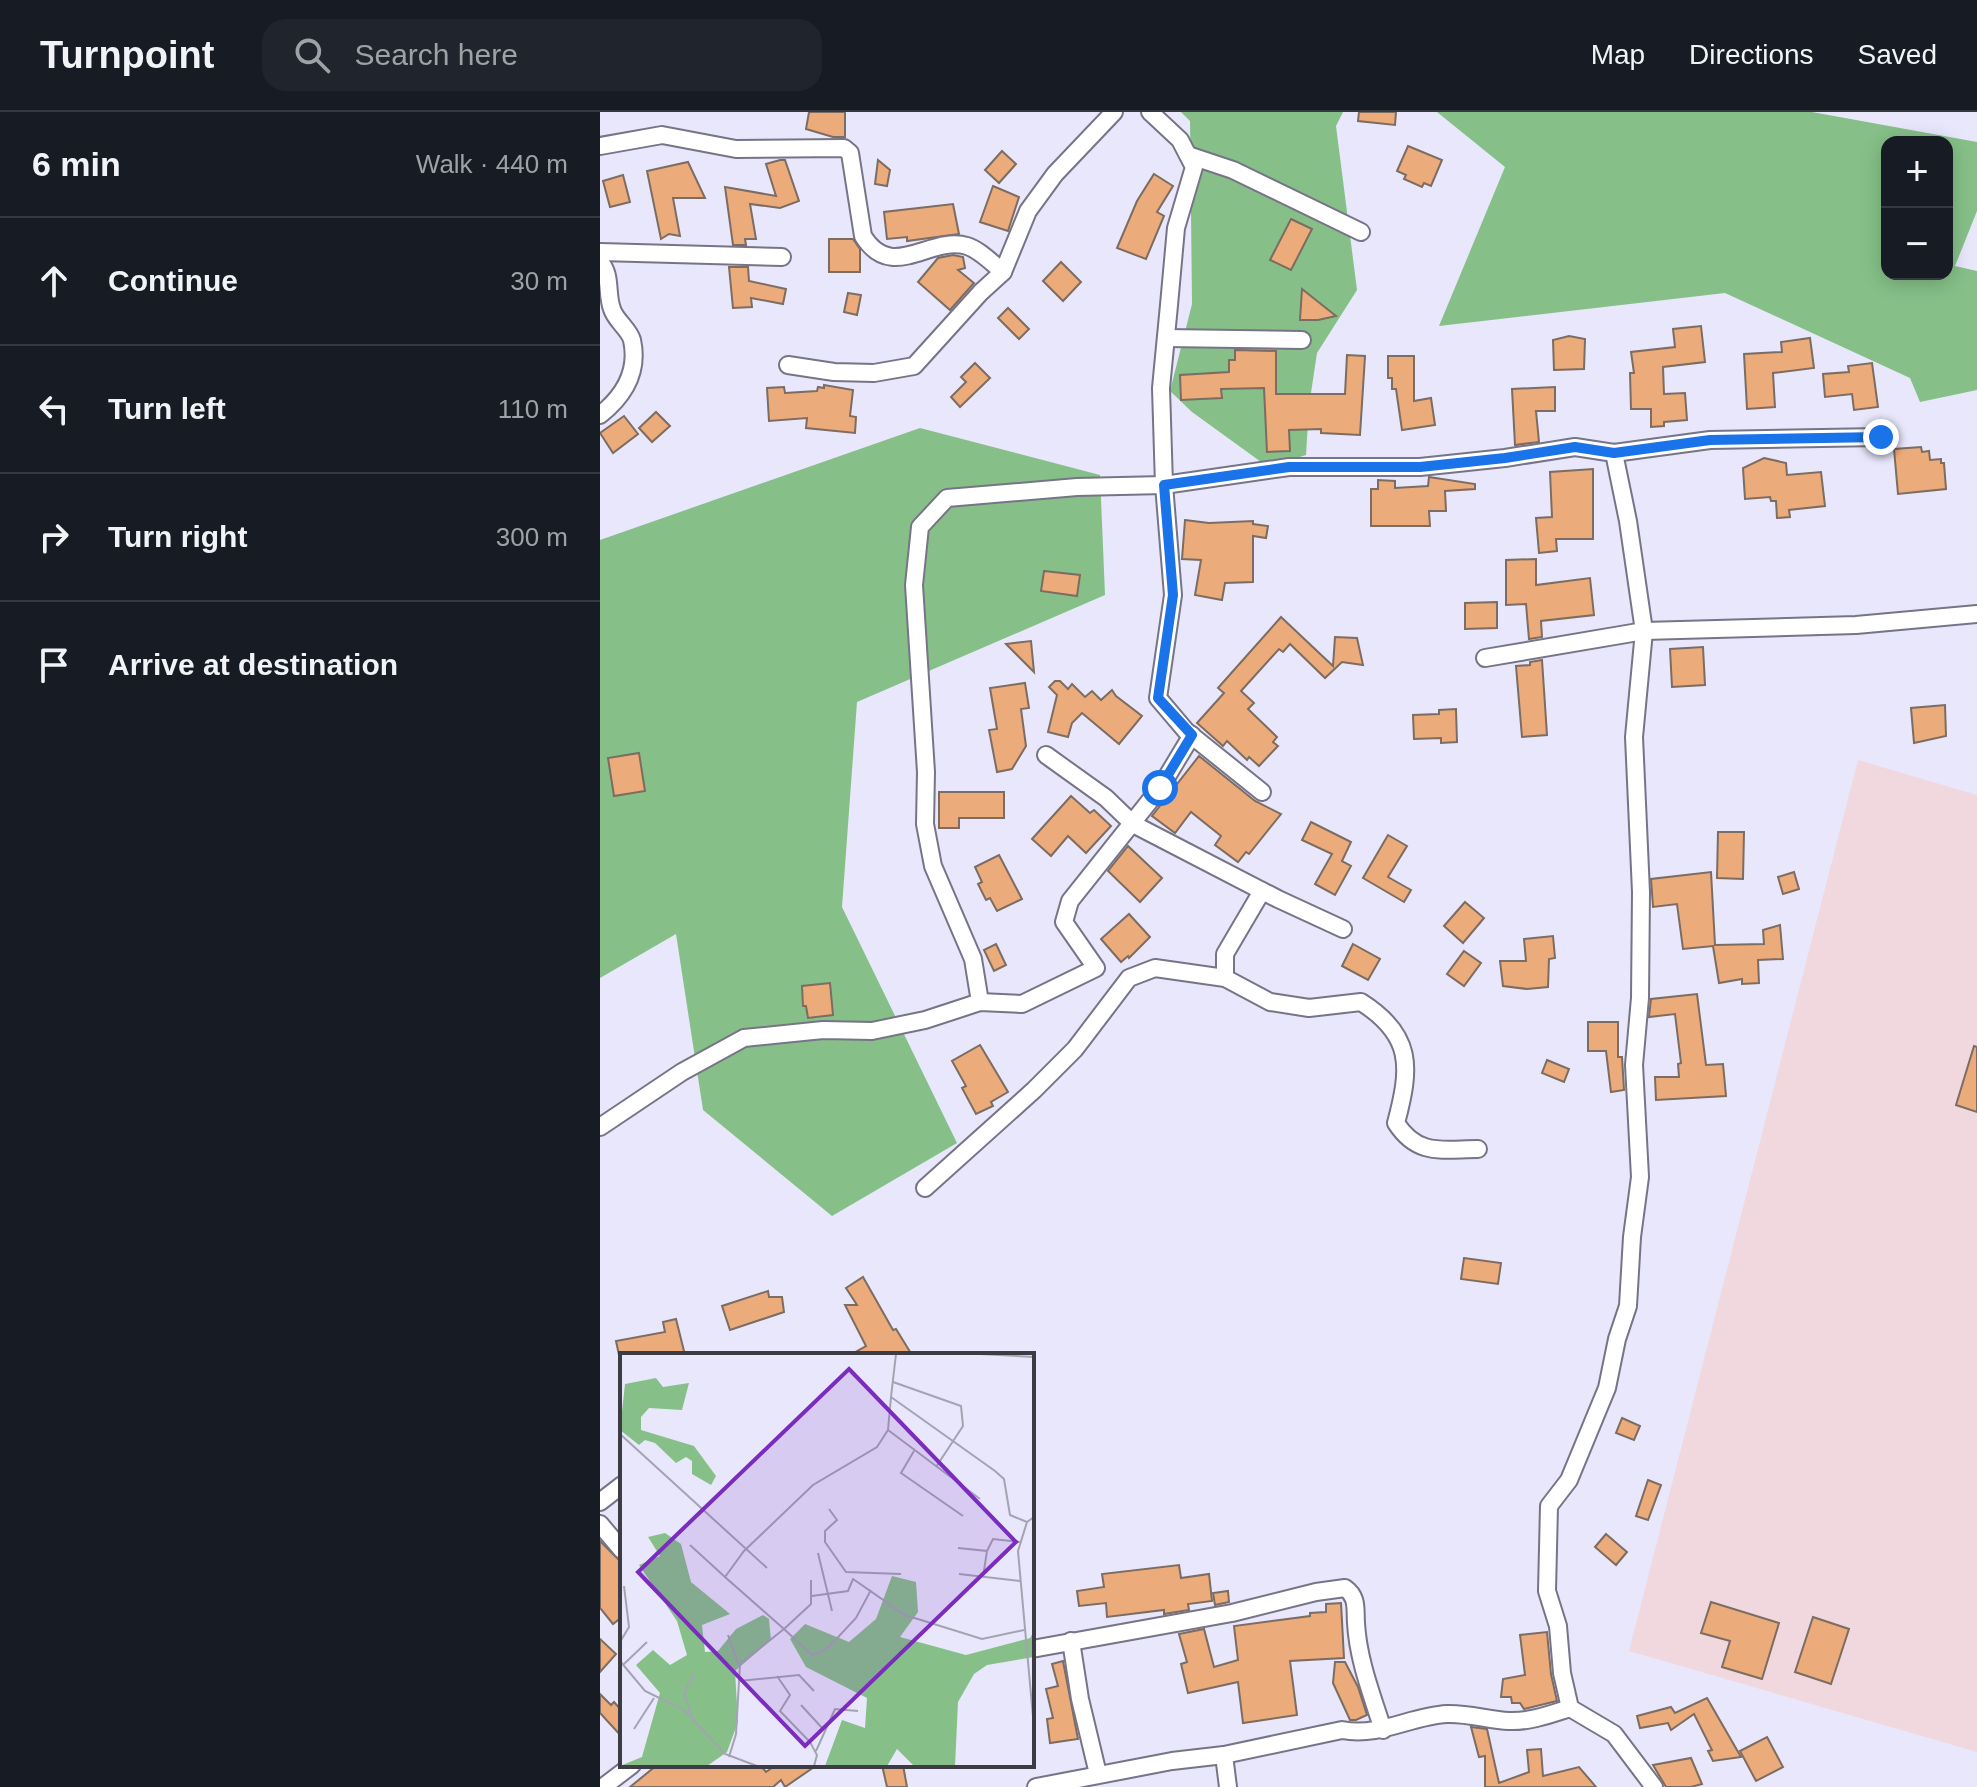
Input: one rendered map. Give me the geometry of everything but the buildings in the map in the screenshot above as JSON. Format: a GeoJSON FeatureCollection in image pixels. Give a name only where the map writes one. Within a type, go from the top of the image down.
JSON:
{"type":"FeatureCollection","features":[{"type":"Feature","properties":{"kind":"street"},"geometry":{"type":"LineString","coordinates":[[788,365],[834,372],[874,373],[914,366],[1003,272],[1028,211],[1055,174],[1114,112]]}},
{"type":"Feature","properties":{"kind":"street"},"geometry":{"type":"LineString","coordinates":[[1150,112],[1180,140],[1194,167],[1176,228],[1161,388],[1164,485],[1173,595],[1158,698],[1192,735],[1262,792]]}},
{"type":"Feature","properties":{"kind":"street"},"geometry":{"type":"LineString","coordinates":[[600,146],[662,135],[736,149],[844,148],[850,153],[863,236],[870,248],[891,257],[904,257],[952,245],[966,245],[1003,272]]}},
{"type":"Feature","properties":{"kind":"street"},"geometry":{"type":"LineString","coordinates":[[1188,155],[1271,188],[1361,232]]}},
{"type":"Feature","properties":{"kind":"street"},"geometry":{"type":"LineString","coordinates":[[600,252],[782,257]]}},
{"type":"Feature","properties":{"kind":"street"},"geometry":{"type":"LineString","coordinates":[[600,262],[606,269],[612,310],[632,338],[632,379],[600,415]]}},
{"type":"Feature","properties":{"kind":"street"},"geometry":{"type":"LineString","coordinates":[[1166,338],[1302,340]]}},
{"type":"Feature","properties":{"kind":"street"},"geometry":{"type":"LineString","coordinates":[[980,1002],[973,959],[933,866],[925,824],[926,772],[914,585],[920,527],[947,498],[1077,487],[1164,485],[1289,467],[1420,467],[1575,447],[1614,453],[1710,440],[1881,437]]}},
{"type":"Feature","properties":{"kind":"street"},"geometry":{"type":"LineString","coordinates":[[1614,453],[1628,521],[1644,631],[1634,737],[1641,892],[1640,998],[1634,1065],[1640,1177],[1632,1237],[1628,1306],[1617,1339],[1607,1388],[1569,1480],[1549,1506],[1547,1591],[1558,1626],[1562,1673],[1570,1708],[1614,1734],[1654,1787]]}},
{"type":"Feature","properties":{"kind":"street"},"geometry":{"type":"LineString","coordinates":[[1485,658],[1644,631],[1856,625],[1977,614]]}},
{"type":"Feature","properties":{"kind":"street"},"geometry":{"type":"LineString","coordinates":[[600,1127],[682,1072],[744,1038],[823,1030],[872,1031],[925,1020],[980,1002],[1022,1004],[1096,968],[1064,922],[1070,901],[1160,788],[1192,735]]}},
{"type":"Feature","properties":{"kind":"street"},"geometry":{"type":"LineString","coordinates":[[1046,755],[1106,798],[1133,824],[1343,929]]}},
{"type":"Feature","properties":{"kind":"street"},"geometry":{"type":"LineString","coordinates":[[1225,978],[1225,954],[1262,891]]}},
{"type":"Feature","properties":{"kind":"street"},"geometry":{"type":"LineString","coordinates":[[925,1188],[1075,1049],[1129,978],[1155,968],[1225,978],[1270,1002],[1309,1008],[1361,1002],[1382,1016],[1403,1045],[1403,1095],[1396,1123],[1403,1134],[1426,1149],[1478,1149]]}},
{"type":"Feature","properties":{"kind":"street"},"geometry":{"type":"LineString","coordinates":[[600,1502],[620,1487]]}},
{"type":"Feature","properties":{"kind":"street"},"geometry":{"type":"LineString","coordinates":[[600,1524],[620,1548]]}},
{"type":"Feature","properties":{"kind":"street"},"geometry":{"type":"LineString","coordinates":[[1034,1649],[1232,1613],[1345,1588],[1355,1600],[1362,1658],[1383,1730]]}},
{"type":"Feature","properties":{"kind":"street"},"geometry":{"type":"LineString","coordinates":[[1071,1641],[1080,1699],[1098,1774]]}},
{"type":"Feature","properties":{"kind":"street"},"geometry":{"type":"LineString","coordinates":[[1036,1787],[1172,1761],[1224,1755],[1342,1730],[1355,1733],[1383,1730],[1446,1714],[1512,1721],[1542,1717],[1570,1708]]}},
{"type":"Feature","properties":{"kind":"street"},"geometry":{"type":"LineString","coordinates":[[1224,1755],[1228,1787]]}},
{"type":"Feature","properties":{"kind":"street"},"geometry":{"type":"LineString","coordinates":[[603,1787],[629,1767]]}},
{"type":"Feature","properties":{"kind":"shaded area"},"geometry":{"type":"Polygon","coordinates":[[[1858,760],[1977,795],[1977,1752],[1629,1651],[1858,760]]]}},
{"type":"Feature","properties":{"kind":"green space"},"geometry":{"type":"Polygon","coordinates":[[[1181,112],[1343,112],[1336,126],[1357,290],[1317,353],[1306,455],[1268,467],[1192,412],[1170,391],[1192,304],[1190,121],[1181,112]]]}},
{"type":"Feature","properties":{"kind":"green space"},"geometry":{"type":"Polygon","coordinates":[[[1437,112],[1812,112],[1944,136],[1881,136],[1881,280],[1953,280],[1953,138],[1977,142],[1977,211],[1955,266],[1977,271],[1977,390],[1920,402],[1910,378],[1725,293],[1439,326],[1505,167],[1437,112]]]}},
{"type":"Feature","properties":{"kind":"green space"},"geometry":{"type":"Polygon","coordinates":[[[920,428],[1100,475],[1105,595],[857,702],[842,907],[957,1143],[832,1216],[703,1110],[676,934],[600,978],[600,540],[920,428]]]}},
{"type":"Feature","properties":{"kind":"route"},"geometry":{"type":"LineString","coordinates":[[1160,788],[1192,735],[1158,698],[1173,595],[1164,485],[1289,467],[1420,467],[1575,447],[1614,453],[1710,440],[1881,437]]}}]}
